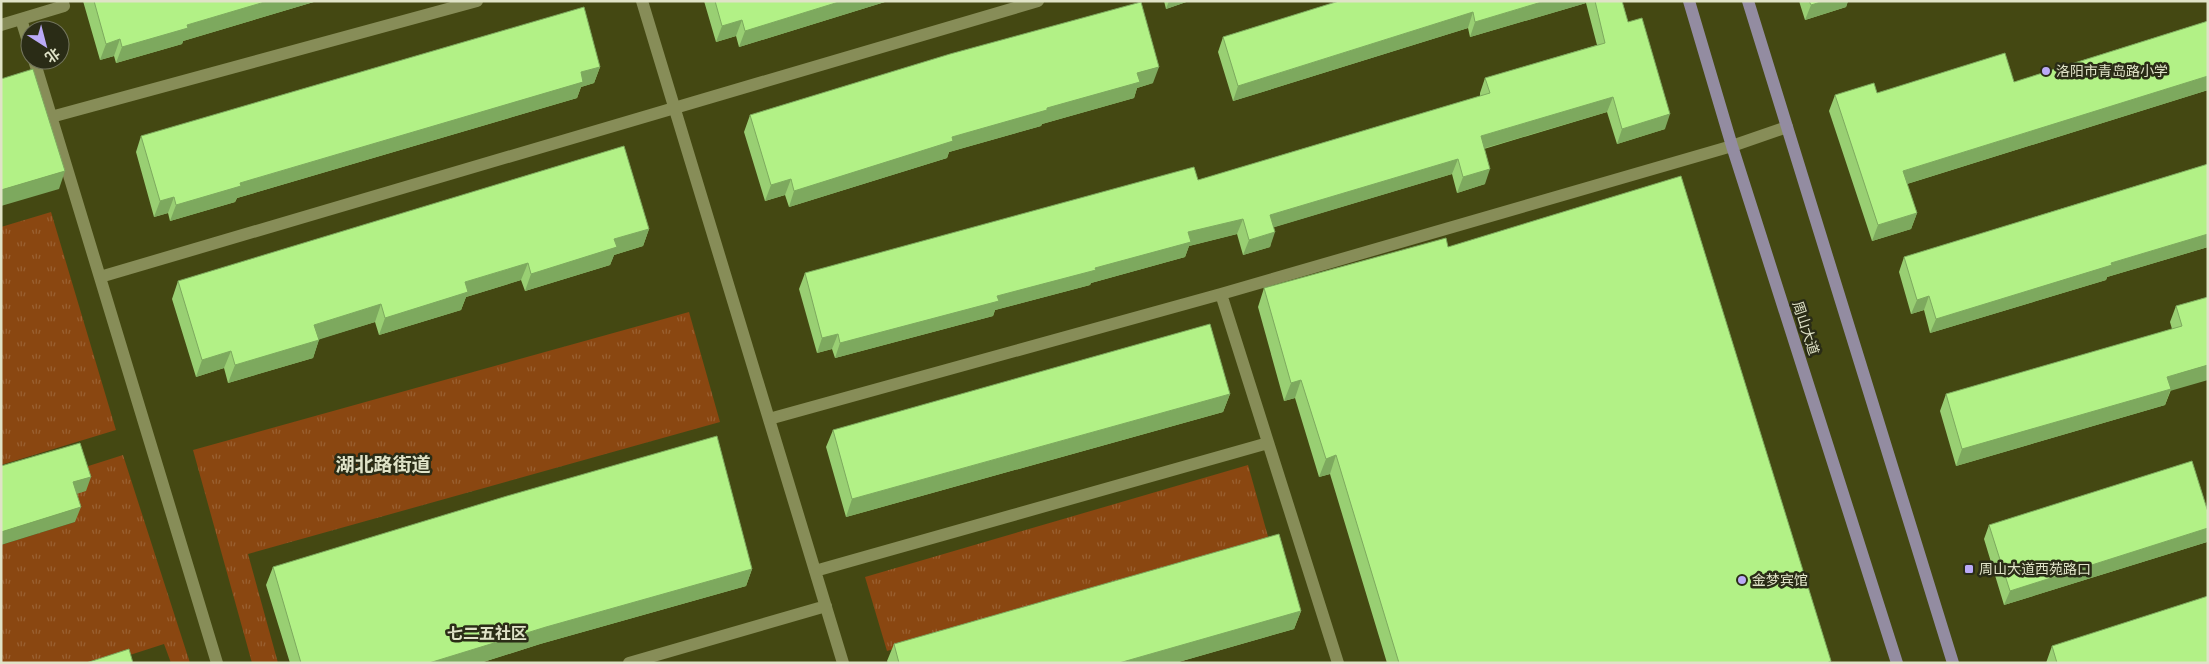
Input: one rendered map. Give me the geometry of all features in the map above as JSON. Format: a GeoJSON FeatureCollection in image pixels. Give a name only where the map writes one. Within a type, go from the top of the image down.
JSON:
{"type":"FeatureCollection","features":[{"type":"Feature","properties":{"kind":"main road","name":"周山大道"},"geometry":{"type":"LineString","coordinates":[[1689,1],[1732,146],[1897,663]]}},
{"type":"Feature","properties":{"kind":"main road"},"geometry":{"type":"LineString","coordinates":[[1748,1],[1953,663]]}},
{"type":"Feature","properties":{"kind":"lane"},"geometry":{"type":"LineString","coordinates":[[1,25],[64,6],[62,1]]}},
{"type":"Feature","properties":{"kind":"lane"},"geometry":{"type":"LineString","coordinates":[[51,117],[477,1]]}},
{"type":"Feature","properties":{"kind":"lane"},"geometry":{"type":"LineString","coordinates":[[642,1],[843,663]]}},
{"type":"Feature","properties":{"kind":"lane"},"geometry":{"type":"LineString","coordinates":[[100,277],[1038,1]]}},
{"type":"Feature","properties":{"kind":"lane"},"geometry":{"type":"LineString","coordinates":[[37,70],[217,663]]}},
{"type":"Feature","properties":{"kind":"lane"},"geometry":{"type":"LineString","coordinates":[[769,419],[1221,294],[1732,146],[1787,127]]}},
{"type":"Feature","properties":{"kind":"lane"},"geometry":{"type":"LineString","coordinates":[[1221,294],[1338,663]]}},
{"type":"Feature","properties":{"kind":"lane"},"geometry":{"type":"LineString","coordinates":[[815,570],[1268,443]]}},
{"type":"Feature","properties":{"kind":"lane"},"geometry":{"type":"LineString","coordinates":[[629,663],[826,606]]}},
{"type":"Feature","properties":{"kind":"green space"},"geometry":{"type":"Polygon","coordinates":[[[51,212],[116,430],[1,465],[1,227],[51,212]]]}},
{"type":"Feature","properties":{"kind":"green space"},"geometry":{"type":"Polygon","coordinates":[[[689,312],[720,422],[248,554],[278,663],[252,663],[193,450],[689,312]]]}},
{"type":"Feature","properties":{"kind":"green space"},"geometry":{"type":"Polygon","coordinates":[[[123,455],[190,663],[171,663],[164,644],[105,663],[1,663],[1,545],[75,522],[67,497],[79,469],[123,455]]]}},
{"type":"Feature","properties":{"kind":"green space"},"geometry":{"type":"Polygon","coordinates":[[[1248,465],[1269,540],[887,651],[865,577],[1248,465]]]}},
{"type":"Feature","properties":{"kind":"building"},"geometry":{"type":"Polygon","coordinates":[[[94,1],[268,1],[187,25],[188,28],[122,47],[120,39],[106,44],[94,1]]]}},
{"type":"Feature","properties":{"kind":"building"},"geometry":{"type":"Polygon","coordinates":[[[715,1],[842,1],[745,31],[742,20],[722,26],[715,1]]]}},
{"type":"Feature","properties":{"kind":"building"},"geometry":{"type":"Polygon","coordinates":[[[1339,1],[1545,1],[1475,22],[1473,12],[1238,86],[1223,37],[1339,1]]]}},
{"type":"Feature","properties":{"kind":"building"},"geometry":{"type":"Polygon","coordinates":[[[1595,1],[1622,1],[1628,22],[1642,18],[1670,114],[1622,129],[1613,97],[1481,136],[1490,169],[1463,177],[1458,159],[1270,215],[1275,232],[1249,240],[1243,219],[1188,232],[1191,242],[997,296],[999,301],[840,343],[838,334],[822,338],[805,273],[1194,167],[1198,180],[1490,93],[1485,78],[1605,43],[1595,1]]]}},
{"type":"Feature","properties":{"kind":"building"},"geometry":{"type":"Polygon","coordinates":[[[1809,1],[1824,1],[1811,5],[1809,1]]]}},
{"type":"Feature","properties":{"kind":"building"},"geometry":{"type":"Polygon","coordinates":[[[1141,2],[1159,67],[1137,73],[1140,82],[952,137],[953,141],[794,191],[791,179],[771,185],[750,115],[950,54],[1141,2]]]}},
{"type":"Feature","properties":{"kind":"building"},"geometry":{"type":"Polygon","coordinates":[[[584,7],[600,67],[581,72],[583,82],[240,183],[241,186],[176,205],[174,197],[160,201],[141,136],[584,7]]]}},
{"type":"Feature","properties":{"kind":"building"},"geometry":{"type":"Polygon","coordinates":[[[2208,21],[2208,76],[1903,171],[1917,213],[1878,225],[1835,95],[1874,83],[1877,93],[2005,53],[2014,82],[2208,21]]]}},
{"type":"Feature","properties":{"kind":"building"},"geometry":{"type":"Polygon","coordinates":[[[33,70],[65,171],[1,190],[1,79],[33,70]]]}},
{"type":"Feature","properties":{"kind":"building"},"geometry":{"type":"Polygon","coordinates":[[[624,146],[649,229],[614,239],[617,247],[531,274],[528,263],[465,282],[468,292],[385,318],[381,304],[314,325],[319,340],[235,365],[231,351],[202,360],[178,281],[624,146]]]}},
{"type":"Feature","properties":{"kind":"building"},"geometry":{"type":"Polygon","coordinates":[[[2208,164],[2208,234],[1936,319],[1929,296],[1917,300],[1904,257],[2208,164]]]}},
{"type":"Feature","properties":{"kind":"building"},"geometry":{"type":"Polygon","coordinates":[[[1681,176],[1831,661],[1827,663],[1399,663],[1336,455],[1326,459],[1301,380],[1291,383],[1264,288],[1446,238],[1448,247],[1681,176]]]}},
{"type":"Feature","properties":{"kind":"building"},"geometry":{"type":"Polygon","coordinates":[[[2208,297],[2208,365],[2167,377],[2171,389],[1962,449],[1946,394],[2182,326],[2176,306],[2208,297]]]}},
{"type":"Feature","properties":{"kind":"building"},"geometry":{"type":"Polygon","coordinates":[[[1210,324],[1230,394],[852,499],[833,430],[1210,324]]]}},
{"type":"Feature","properties":{"kind":"building"},"geometry":{"type":"Polygon","coordinates":[[[717,436],[752,569],[546,627],[429,663],[301,663],[273,567],[507,496],[717,436]]]}},
{"type":"Feature","properties":{"kind":"building"},"geometry":{"type":"Polygon","coordinates":[[[80,443],[91,477],[73,482],[81,507],[1,532],[1,466],[80,443]]]}},
{"type":"Feature","properties":{"kind":"building"},"geometry":{"type":"Polygon","coordinates":[[[2192,461],[2208,512],[2208,528],[2010,591],[1989,525],[2192,461]]]}},
{"type":"Feature","properties":{"kind":"building"},"geometry":{"type":"Polygon","coordinates":[[[1279,534],[1301,611],[1119,663],[899,663],[894,644],[1279,534]]]}},
{"type":"Feature","properties":{"kind":"building"},"geometry":{"type":"Polygon","coordinates":[[[2208,596],[2208,663],[2057,663],[2052,646],[2208,596]]]}},
{"type":"Feature","properties":{"kind":"building"},"geometry":{"type":"Polygon","coordinates":[[[129,649],[133,663],[86,663],[129,649]]]}},
{"type":"Feature","properties":{"kind":"place","name":"洛阳市青岛路小学"},"geometry":{"type":"Point","coordinates":[2046,71]}},
{"type":"Feature","properties":{"kind":"place","name":"周山大道西苑路口"},"geometry":{"type":"Point","coordinates":[1969,569]}},
{"type":"Feature","properties":{"kind":"place","name":"金梦宾馆"},"geometry":{"type":"Point","coordinates":[1742,580]}},
{"type":"Feature","properties":{"kind":"district","name":"湖北路街道"},"geometry":{"type":"Point","coordinates":[383,464]}},
{"type":"Feature","properties":{"kind":"district","name":"七二五社区"},"geometry":{"type":"Point","coordinates":[487,633]}}]}
